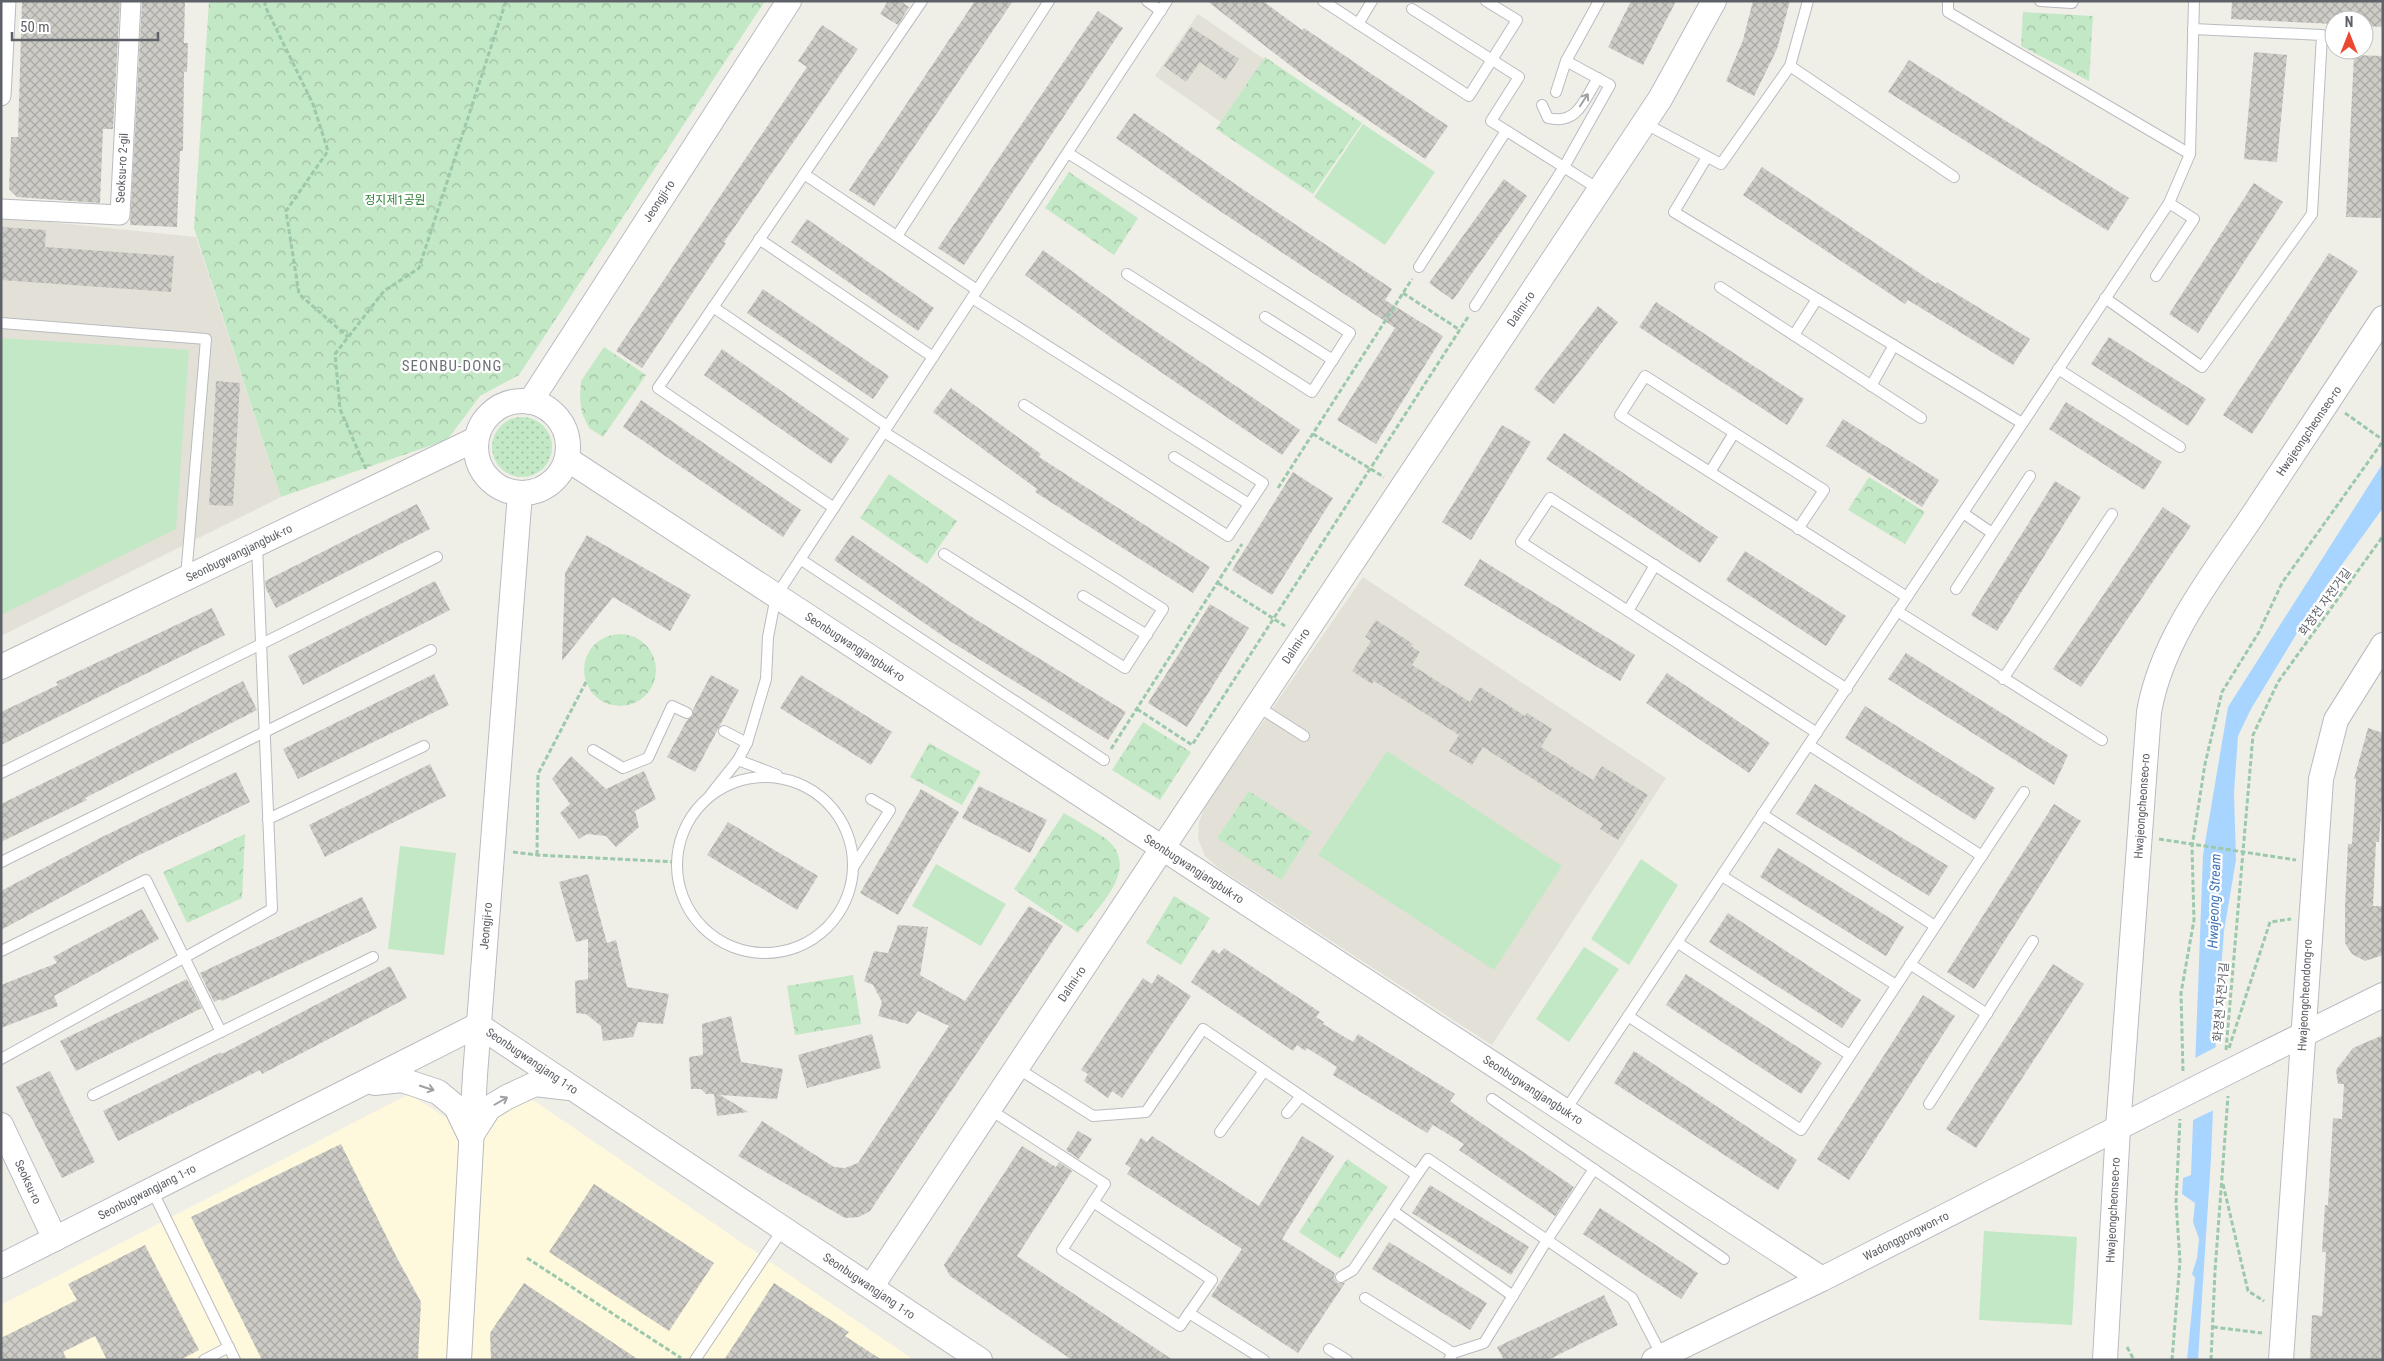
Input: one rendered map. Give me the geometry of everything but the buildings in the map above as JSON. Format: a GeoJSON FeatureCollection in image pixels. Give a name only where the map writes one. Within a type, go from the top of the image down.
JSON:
{"type":"FeatureCollection","features":[{"type":"Feature","properties":{"kind":"street"},"geometry":{"type":"LineString","coordinates":[[1,96],[6,1]]}},
{"type":"Feature","properties":{"kind":"street","name":"Seoksu-ro 2-gil"},"geometry":{"type":"LineString","coordinates":[[1,209],[120,215],[131,1]]}},
{"type":"Feature","properties":{"kind":"street","name":"Jeongji-ro"},"geometry":{"type":"LineString","coordinates":[[530,402],[789,1]]}},
{"type":"Feature","properties":{"kind":"street","name":"Dalmi-ro"},"geometry":{"type":"LineString","coordinates":[[871,1287],[1660,99],[1714,1]]}},
{"type":"Feature","properties":{"kind":"street","name":"Hwajeongcheonseo-ro"},"geometry":{"type":"LineString","coordinates":[[2104,1360],[2118,1128],[2149,712],[2154,684],[2165,654],[2200,594],[2383,318]]}},
{"type":"Feature","properties":{"kind":"street"},"geometry":{"type":"LineString","coordinates":[[512,402],[530,402],[548,409],[561,422],[568,440],[567,459],[552,483],[535,492],[520,494],[498,488],[484,475],[476,458],[476,439],[482,422],[495,409],[512,402]]}},
{"type":"Feature","properties":{"kind":"street","name":"Seonbugwangjangbuk-ro"},"geometry":{"type":"LineString","coordinates":[[1,667],[476,439]]}},
{"type":"Feature","properties":{"kind":"street","name":"Seonbugwangjangbuk-ro"},"geometry":{"type":"LineString","coordinates":[[567,459],[1822,1279]]}},
{"type":"Feature","properties":{"kind":"street","name":"Jeongji-ro"},"geometry":{"type":"LineString","coordinates":[[459,1360],[470,1137],[520,494]]}},
{"type":"Feature","properties":{"kind":"street","name":"Hwajeongcheondong-ro"},"geometry":{"type":"LineString","coordinates":[[2281,1360],[2321,779],[2336,720],[2383,645]]}},
{"type":"Feature","properties":{"kind":"street"},"geometry":{"type":"LineString","coordinates":[[2303,1034],[2383,995]]}},
{"type":"Feature","properties":{"kind":"street","name":"Seonbugwangjang 1-ro"},"geometry":{"type":"LineString","coordinates":[[1,1266],[478,1025],[980,1360]]}},
{"type":"Feature","properties":{"kind":"street","name":"Wadonggongwon-ro"},"geometry":{"type":"LineString","coordinates":[[1658,1358],[1822,1279],[2303,1034]]}},
{"type":"Feature","properties":{"kind":"street"},"geometry":{"type":"LineString","coordinates":[[363,1084],[402,1080],[438,1092],[456,1107],[470,1137]]}},
{"type":"Feature","properties":{"kind":"street"},"geometry":{"type":"LineString","coordinates":[[470,1137],[489,1108],[536,1084],[573,1089]]}},
{"type":"Feature","properties":{"kind":"street","name":"Seoksu-ro"},"geometry":{"type":"LineString","coordinates":[[1,1125],[55,1238]]}},
{"type":"Feature","properties":{"kind":"lane"},"geometry":{"type":"LineString","coordinates":[[834,508],[658,388],[922,1]]}},
{"type":"Feature","properties":{"kind":"lane"},"geometry":{"type":"LineString","coordinates":[[897,236],[1049,1]]}},
{"type":"Feature","properties":{"kind":"lane"},"geometry":{"type":"LineString","coordinates":[[1147,1],[1161,10]]}},
{"type":"Feature","properties":{"kind":"lane"},"geometry":{"type":"LineString","coordinates":[[738,760],[803,785],[824,798],[840,818],[850,841],[854,866],[849,893],[830,924],[816,937],[792,949],[765,954],[737,949],[712,937],[693,917],[680,893],[676,862],[680,838],[692,814],[712,794],[738,760],[747,743],[766,679],[768,637],[776,596],[1168,1]]}},
{"type":"Feature","properties":{"kind":"lane"},"geometry":{"type":"LineString","coordinates":[[1323,1],[1470,96],[1517,20],[1486,1]]}},
{"type":"Feature","properties":{"kind":"lane"},"geometry":{"type":"LineString","coordinates":[[1358,24],[1372,1]]}},
{"type":"Feature","properties":{"kind":"lane"},"geometry":{"type":"LineString","coordinates":[[1556,92],[1566,61],[1599,1]]}},
{"type":"Feature","properties":{"kind":"lane"},"geometry":{"type":"LineString","coordinates":[[1644,123],[1721,164],[1790,66],[1808,1]]}},
{"type":"Feature","properties":{"kind":"lane"},"geometry":{"type":"LineString","coordinates":[[1948,1],[1948,12],[2190,154]]}},
{"type":"Feature","properties":{"kind":"lane"},"geometry":{"type":"LineString","coordinates":[[2040,1],[2072,4],[2073,1]]}},
{"type":"Feature","properties":{"kind":"lane"},"geometry":{"type":"LineString","coordinates":[[1565,1111],[2169,203],[2190,154],[2194,1]]}},
{"type":"Feature","properties":{"kind":"lane"},"geometry":{"type":"LineString","coordinates":[[1412,9],[1519,76],[1491,121],[1600,190]]}},
{"type":"Feature","properties":{"kind":"lane"},"geometry":{"type":"LineString","coordinates":[[2106,298],[2202,367],[2312,214],[2322,36],[2194,29]]}},
{"type":"Feature","properties":{"kind":"lane"},"geometry":{"type":"LineString","coordinates":[[1475,306],[1564,167],[1610,85],[1566,61]]}},
{"type":"Feature","properties":{"kind":"lane"},"geometry":{"type":"LineString","coordinates":[[1790,66],[1954,177]]}},
{"type":"Feature","properties":{"kind":"lane"},"geometry":{"type":"LineString","coordinates":[[1542,105],[1548,118],[1556,120],[1570,118],[1575,114],[1598,78]]}},
{"type":"Feature","properties":{"kind":"lane"},"geometry":{"type":"LineString","coordinates":[[1419,267],[1506,131]]}},
{"type":"Feature","properties":{"kind":"lane"},"geometry":{"type":"LineString","coordinates":[[1068,153],[1350,334],[1312,392],[1127,274]]}},
{"type":"Feature","properties":{"kind":"lane"},"geometry":{"type":"LineString","coordinates":[[1708,157],[1674,212],[2022,423]]}},
{"type":"Feature","properties":{"kind":"lane"},"geometry":{"type":"LineString","coordinates":[[804,174],[897,236],[975,294],[1262,483],[1228,536],[1024,405]]}},
{"type":"Feature","properties":{"kind":"lane"},"geometry":{"type":"LineString","coordinates":[[2156,276],[2194,219],[2169,203]]}},
{"type":"Feature","properties":{"kind":"lane"},"geometry":{"type":"LineString","coordinates":[[760,239],[933,357]]}},
{"type":"Feature","properties":{"kind":"lane"},"geometry":{"type":"LineString","coordinates":[[1720,287],[1921,418]]}},
{"type":"Feature","properties":{"kind":"lane"},"geometry":{"type":"LineString","coordinates":[[1794,335],[1817,299]]}},
{"type":"Feature","properties":{"kind":"lane"},"geometry":{"type":"LineString","coordinates":[[713,307],[886,429],[1163,609],[1125,668],[944,554]]}},
{"type":"Feature","properties":{"kind":"lane"},"geometry":{"type":"LineString","coordinates":[[1265,317],[1333,360]]}},
{"type":"Feature","properties":{"kind":"lane"},"geometry":{"type":"LineString","coordinates":[[1,323],[206,339],[186,578]]}},
{"type":"Feature","properties":{"kind":"lane"},"geometry":{"type":"LineString","coordinates":[[1871,386],[1894,346]]}},
{"type":"Feature","properties":{"kind":"lane"},"geometry":{"type":"LineString","coordinates":[[2058,369],[2180,447]]}},
{"type":"Feature","properties":{"kind":"lane"},"geometry":{"type":"LineString","coordinates":[[1798,529],[1824,490],[1645,376],[1620,415],[1798,529],[1907,597]]}},
{"type":"Feature","properties":{"kind":"lane"},"geometry":{"type":"LineString","coordinates":[[1710,472],[1734,433]]}},
{"type":"Feature","properties":{"kind":"lane"},"geometry":{"type":"LineString","coordinates":[[1174,457],[1249,504]]}},
{"type":"Feature","properties":{"kind":"lane"},"geometry":{"type":"LineString","coordinates":[[1956,588],[2030,476]]}},
{"type":"Feature","properties":{"kind":"lane"},"geometry":{"type":"LineString","coordinates":[[1817,733],[1521,542],[1550,498],[1847,689]]}},
{"type":"Feature","properties":{"kind":"lane"},"geometry":{"type":"LineString","coordinates":[[1963,513],[1992,533]]}},
{"type":"Feature","properties":{"kind":"lane"},"geometry":{"type":"LineString","coordinates":[[2003,679],[2112,514]]}},
{"type":"Feature","properties":{"kind":"lane"},"geometry":{"type":"LineString","coordinates":[[1,1059],[272,908],[257,544]]}},
{"type":"Feature","properties":{"kind":"lane"},"geometry":{"type":"LineString","coordinates":[[1,773],[437,556]]}},
{"type":"Feature","properties":{"kind":"lane"},"geometry":{"type":"LineString","coordinates":[[800,559],[1104,760]]}},
{"type":"Feature","properties":{"kind":"lane"},"geometry":{"type":"LineString","coordinates":[[1628,611],[1655,565]]}},
{"type":"Feature","properties":{"kind":"lane"},"geometry":{"type":"LineString","coordinates":[[1083,596],[1147,635]]}},
{"type":"Feature","properties":{"kind":"lane"},"geometry":{"type":"LineString","coordinates":[[1897,611],[2102,740]]}},
{"type":"Feature","properties":{"kind":"lane"},"geometry":{"type":"LineString","coordinates":[[1,862],[431,650]]}},
{"type":"Feature","properties":{"kind":"lane"},"geometry":{"type":"LineString","coordinates":[[593,750],[623,768],[648,758],[672,706],[687,713]]}},
{"type":"Feature","properties":{"kind":"lane"},"geometry":{"type":"LineString","coordinates":[[1257,706],[1304,736]]}},
{"type":"Feature","properties":{"kind":"lane"},"geometry":{"type":"LineString","coordinates":[[724,731],[747,743]]}},
{"type":"Feature","properties":{"kind":"lane"},"geometry":{"type":"LineString","coordinates":[[1809,745],[1982,856]]}},
{"type":"Feature","properties":{"kind":"lane"},"geometry":{"type":"LineString","coordinates":[[268,819],[424,746]]}},
{"type":"Feature","properties":{"kind":"lane"},"geometry":{"type":"LineString","coordinates":[[712,794],[732,782],[756,777],[780,778],[803,785]]}},
{"type":"Feature","properties":{"kind":"lane"},"geometry":{"type":"LineString","coordinates":[[1628,1016],[1801,1130],[2024,792]]}},
{"type":"Feature","properties":{"kind":"lane"},"geometry":{"type":"LineString","coordinates":[[854,866],[890,810],[871,799]]}},
{"type":"Feature","properties":{"kind":"lane"},"geometry":{"type":"LineString","coordinates":[[1762,814],[1935,926]]}},
{"type":"Feature","properties":{"kind":"lane"},"geometry":{"type":"LineString","coordinates":[[1722,876],[1896,986]]}},
{"type":"Feature","properties":{"kind":"lane"},"geometry":{"type":"LineString","coordinates":[[1,951],[146,880],[221,1032]]}},
{"type":"Feature","properties":{"kind":"lane"},"geometry":{"type":"LineString","coordinates":[[1929,1104],[2033,941]]}},
{"type":"Feature","properties":{"kind":"lane"},"geometry":{"type":"LineString","coordinates":[[1678,943],[1850,1055]]}},
{"type":"Feature","properties":{"kind":"lane"},"geometry":{"type":"LineString","coordinates":[[93,1095],[373,957]]}},
{"type":"Feature","properties":{"kind":"lane"},"geometry":{"type":"LineString","coordinates":[[1910,964],[1987,1014]]}},
{"type":"Feature","properties":{"kind":"lane"},"geometry":{"type":"LineString","coordinates":[[1016,1068],[1093,1116],[1146,1112],[1203,1029],[1417,1175]]}},
{"type":"Feature","properties":{"kind":"lane"},"geometry":{"type":"LineString","coordinates":[[1220,1132],[1264,1071]]}},
{"type":"Feature","properties":{"kind":"lane"},"geometry":{"type":"LineString","coordinates":[[1286,1113],[1301,1096]]}},
{"type":"Feature","properties":{"kind":"lane"},"geometry":{"type":"LineString","coordinates":[[1492,1099],[1724,1259]]}},
{"type":"Feature","properties":{"kind":"lane"},"geometry":{"type":"LineString","coordinates":[[989,1109],[1105,1184],[1093,1202],[1062,1250],[1180,1326],[1212,1280],[1093,1202]]}},
{"type":"Feature","properties":{"kind":"lane"},"geometry":{"type":"LineString","coordinates":[[1342,1277],[1353,1270],[1428,1159],[1632,1298],[1658,1358]]}},
{"type":"Feature","properties":{"kind":"lane"},"geometry":{"type":"LineString","coordinates":[[1365,1298],[1451,1356],[1484,1343],[1547,1240],[1594,1169]]}},
{"type":"Feature","properties":{"kind":"lane"},"geometry":{"type":"LineString","coordinates":[[152,1190],[235,1360]]}},
{"type":"Feature","properties":{"kind":"lane"},"geometry":{"type":"LineString","coordinates":[[1393,1211],[1513,1296]]}},
{"type":"Feature","properties":{"kind":"lane"},"geometry":{"type":"LineString","coordinates":[[695,1360],[784,1228]]}},
{"type":"Feature","properties":{"kind":"lane"},"geometry":{"type":"LineString","coordinates":[[1189,1313],[1264,1360]]}},
{"type":"Feature","properties":{"kind":"lane"},"geometry":{"type":"LineString","coordinates":[[204,1360],[229,1347]]}},
{"type":"Feature","properties":{"kind":"lane"},"geometry":{"type":"LineString","coordinates":[[1329,1349],[1347,1360]]}},
{"type":"Feature","properties":{"kind":"path"},"geometry":{"type":"LineString","coordinates":[[265,1],[265,6],[313,104],[328,151],[286,211],[299,294],[348,337]]}},
{"type":"Feature","properties":{"kind":"path"},"geometry":{"type":"LineString","coordinates":[[374,488],[340,409],[335,354],[384,291],[419,268],[506,1]]}},
{"type":"Feature","properties":{"kind":"path"},"geometry":{"type":"LineString","coordinates":[[1403,293],[1460,330]]}},
{"type":"Feature","properties":{"kind":"path"},"geometry":{"type":"LineString","coordinates":[[1104,760],[1137,709],[1192,745],[1475,306]]}},
{"type":"Feature","properties":{"kind":"path"},"geometry":{"type":"LineString","coordinates":[[2183,1074],[2181,993],[2194,920],[2193,843],[2205,764],[2222,692],[2259,632],[2282,583],[2383,440],[2329,401]]}},
{"type":"Feature","properties":{"kind":"path"},"geometry":{"type":"LineString","coordinates":[[1313,434],[1370,469]]}},
{"type":"Feature","properties":{"kind":"path","name":"화정천 자전거길"},"geometry":{"type":"LineString","coordinates":[[2310,917],[2270,922],[2226,1055],[2252,735],[2278,682],[2383,536]]}},
{"type":"Feature","properties":{"kind":"path"},"geometry":{"type":"LineString","coordinates":[[1218,583],[1273,619]]}},
{"type":"Feature","properties":{"kind":"path"},"geometry":{"type":"LineString","coordinates":[[537,855],[538,774],[586,682]]}},
{"type":"Feature","properties":{"kind":"path"},"geometry":{"type":"LineString","coordinates":[[2140,836],[2314,863]]}},
{"type":"Feature","properties":{"kind":"path"},"geometry":{"type":"LineString","coordinates":[[492,849],[537,855],[676,862]]}},
{"type":"Feature","properties":{"kind":"path"},"geometry":{"type":"LineString","coordinates":[[2212,1360],[2215,1271],[2229,1109],[2228,1091]]}},
{"type":"Feature","properties":{"kind":"path"},"geometry":{"type":"LineString","coordinates":[[2172,1360],[2180,1261],[2176,1202],[2180,1113]]}},
{"type":"Feature","properties":{"kind":"path"},"geometry":{"type":"LineString","coordinates":[[2222,1181],[2248,1291],[2283,1324]]}},
{"type":"Feature","properties":{"kind":"path"},"geometry":{"type":"LineString","coordinates":[[527,1258],[684,1360]]}},
{"type":"Feature","properties":{"kind":"path"},"geometry":{"type":"LineString","coordinates":[[2212,1327],[2283,1324]]}},
{"type":"Feature","properties":{"kind":"shaded area"},"geometry":{"type":"Polygon","coordinates":[[[1198,14],[1264,59],[1221,122],[1155,76],[1198,14]]]}},
{"type":"Feature","properties":{"kind":"shaded area"},"geometry":{"type":"Polygon","coordinates":[[[1,217],[196,237],[281,497],[1,636],[1,217]]]}},
{"type":"Feature","properties":{"kind":"shaded area"},"geometry":{"type":"Polygon","coordinates":[[[1363,577],[1666,778],[1492,1045],[1217,867],[1205,856],[1198,839],[1199,822],[1205,806],[1363,577]]]}},
{"type":"Feature","properties":{"kind":"shaded area"},"geometry":{"type":"Polygon","coordinates":[[[409,1094],[467,1131],[530,1098],[914,1360],[1,1360],[1,1305],[409,1094]]]}},
{"type":"Feature","properties":{"kind":"green space","name":"정지제1공원"},"geometry":{"type":"Polygon","coordinates":[[[209,1],[765,1],[519,375],[480,396],[447,440],[281,497],[194,228],[209,1]]]}},
{"type":"Feature","properties":{"kind":"green space"},"geometry":{"type":"Polygon","coordinates":[[[2023,12],[2093,16],[2089,81],[2021,46],[2023,12]]]}},
{"type":"Feature","properties":{"kind":"green space"},"geometry":{"type":"Polygon","coordinates":[[[1265,57],[1362,123],[1313,194],[1216,129],[1265,57]]]}},
{"type":"Feature","properties":{"kind":"green space"},"geometry":{"type":"Polygon","coordinates":[[[1363,124],[1435,172],[1385,245],[1314,197],[1363,124]]]}},
{"type":"Feature","properties":{"kind":"green space"},"geometry":{"type":"Polygon","coordinates":[[[1069,172],[1138,218],[1114,255],[1045,208],[1069,172]]]}},
{"type":"Feature","properties":{"kind":"green space"},"geometry":{"type":"Polygon","coordinates":[[[1,338],[189,350],[176,529],[1,615],[1,338]]]}},
{"type":"Feature","properties":{"kind":"green space"},"geometry":{"type":"Polygon","coordinates":[[[604,347],[646,375],[603,437],[589,428],[582,413],[580,399],[581,381],[604,347]]]}},
{"type":"Feature","properties":{"kind":"green space"},"geometry":{"type":"Polygon","coordinates":[[[516,417],[528,417],[539,422],[547,430],[552,441],[550,459],[539,472],[528,477],[516,477],[505,472],[497,464],[492,453],[492,441],[497,430],[505,422],[516,417]]]}},
{"type":"Feature","properties":{"kind":"green space"},"geometry":{"type":"Polygon","coordinates":[[[889,474],[957,521],[927,564],[860,518],[889,474]]]}},
{"type":"Feature","properties":{"kind":"green space"},"geometry":{"type":"Polygon","coordinates":[[[1869,477],[1925,512],[1905,544],[1848,510],[1869,477]]]}},
{"type":"Feature","properties":{"kind":"green space"},"geometry":{"type":"Polygon","coordinates":[[[620,634],[634,637],[646,644],[653,656],[656,670],[653,684],[646,696],[634,703],[620,706],[606,703],[594,696],[587,684],[584,670],[587,656],[594,644],[606,637],[620,634]]]}},
{"type":"Feature","properties":{"kind":"green space"},"geometry":{"type":"Polygon","coordinates":[[[1143,722],[1191,752],[1160,800],[1112,770],[1143,722]]]}},
{"type":"Feature","properties":{"kind":"green space"},"geometry":{"type":"Polygon","coordinates":[[[929,743],[981,772],[962,805],[910,777],[929,743]]]}},
{"type":"Feature","properties":{"kind":"green space"},"geometry":{"type":"Polygon","coordinates":[[[1387,751],[1562,866],[1494,970],[1318,855],[1387,751]]]}},
{"type":"Feature","properties":{"kind":"green space"},"geometry":{"type":"Polygon","coordinates":[[[1249,791],[1312,832],[1281,880],[1217,838],[1249,791]]]}},
{"type":"Feature","properties":{"kind":"green space"},"geometry":{"type":"Polygon","coordinates":[[[1064,813],[1105,838],[1116,849],[1120,861],[1113,887],[1078,933],[1014,889],[1064,813]]]}},
{"type":"Feature","properties":{"kind":"green space"},"geometry":{"type":"Polygon","coordinates":[[[245,834],[242,898],[187,923],[163,872],[245,834]]]}},
{"type":"Feature","properties":{"kind":"green space"},"geometry":{"type":"Polygon","coordinates":[[[400,846],[456,853],[444,955],[388,949],[400,846]]]}},
{"type":"Feature","properties":{"kind":"green space"},"geometry":{"type":"Polygon","coordinates":[[[1641,859],[1678,885],[1629,965],[1591,939],[1641,859]]]}},
{"type":"Feature","properties":{"kind":"green space"},"geometry":{"type":"Polygon","coordinates":[[[936,864],[1006,904],[981,946],[912,906],[936,864]]]}},
{"type":"Feature","properties":{"kind":"green space"},"geometry":{"type":"Polygon","coordinates":[[[1174,896],[1210,918],[1181,965],[1146,943],[1174,896]]]}},
{"type":"Feature","properties":{"kind":"green space"},"geometry":{"type":"Polygon","coordinates":[[[1584,947],[1619,969],[1569,1042],[1536,1019],[1584,947]]]}},
{"type":"Feature","properties":{"kind":"green space"},"geometry":{"type":"Polygon","coordinates":[[[853,975],[861,1024],[795,1035],[787,986],[853,975]]]}},
{"type":"Feature","properties":{"kind":"green space"},"geometry":{"type":"Polygon","coordinates":[[[1347,1159],[1388,1187],[1340,1259],[1299,1232],[1347,1159]]]}},
{"type":"Feature","properties":{"kind":"green space"},"geometry":{"type":"Polygon","coordinates":[[[1984,1231],[2077,1237],[2072,1325],[1979,1320],[1984,1231]]]}},
{"type":"Feature","properties":{"kind":"water","name":"Hwajeong Stream"},"geometry":{"type":"Polygon","coordinates":[[[2383,463],[2383,508],[2322,592],[2251,709],[2238,736],[2234,793],[2236,860],[2224,931],[2216,1037],[2211,1158],[2198,1360],[2187,1360],[2195,1278],[2192,1274],[2197,1258],[2199,1239],[2193,1222],[2195,1203],[2182,1194],[2183,1178],[2191,1175],[2203,855],[2228,707],[2383,463]]]}},
{"type":"Feature","properties":{"kind":"pier"},"geometry":{"type":"Polygon","coordinates":[[[2218,1046],[2216,1109],[2191,1121],[2193,1059],[2218,1046]]]}},
{"type":"Feature","properties":{"kind":"district","name":"SEONBU-DONG"},"geometry":{"type":"Point","coordinates":[452,366]}}]}
